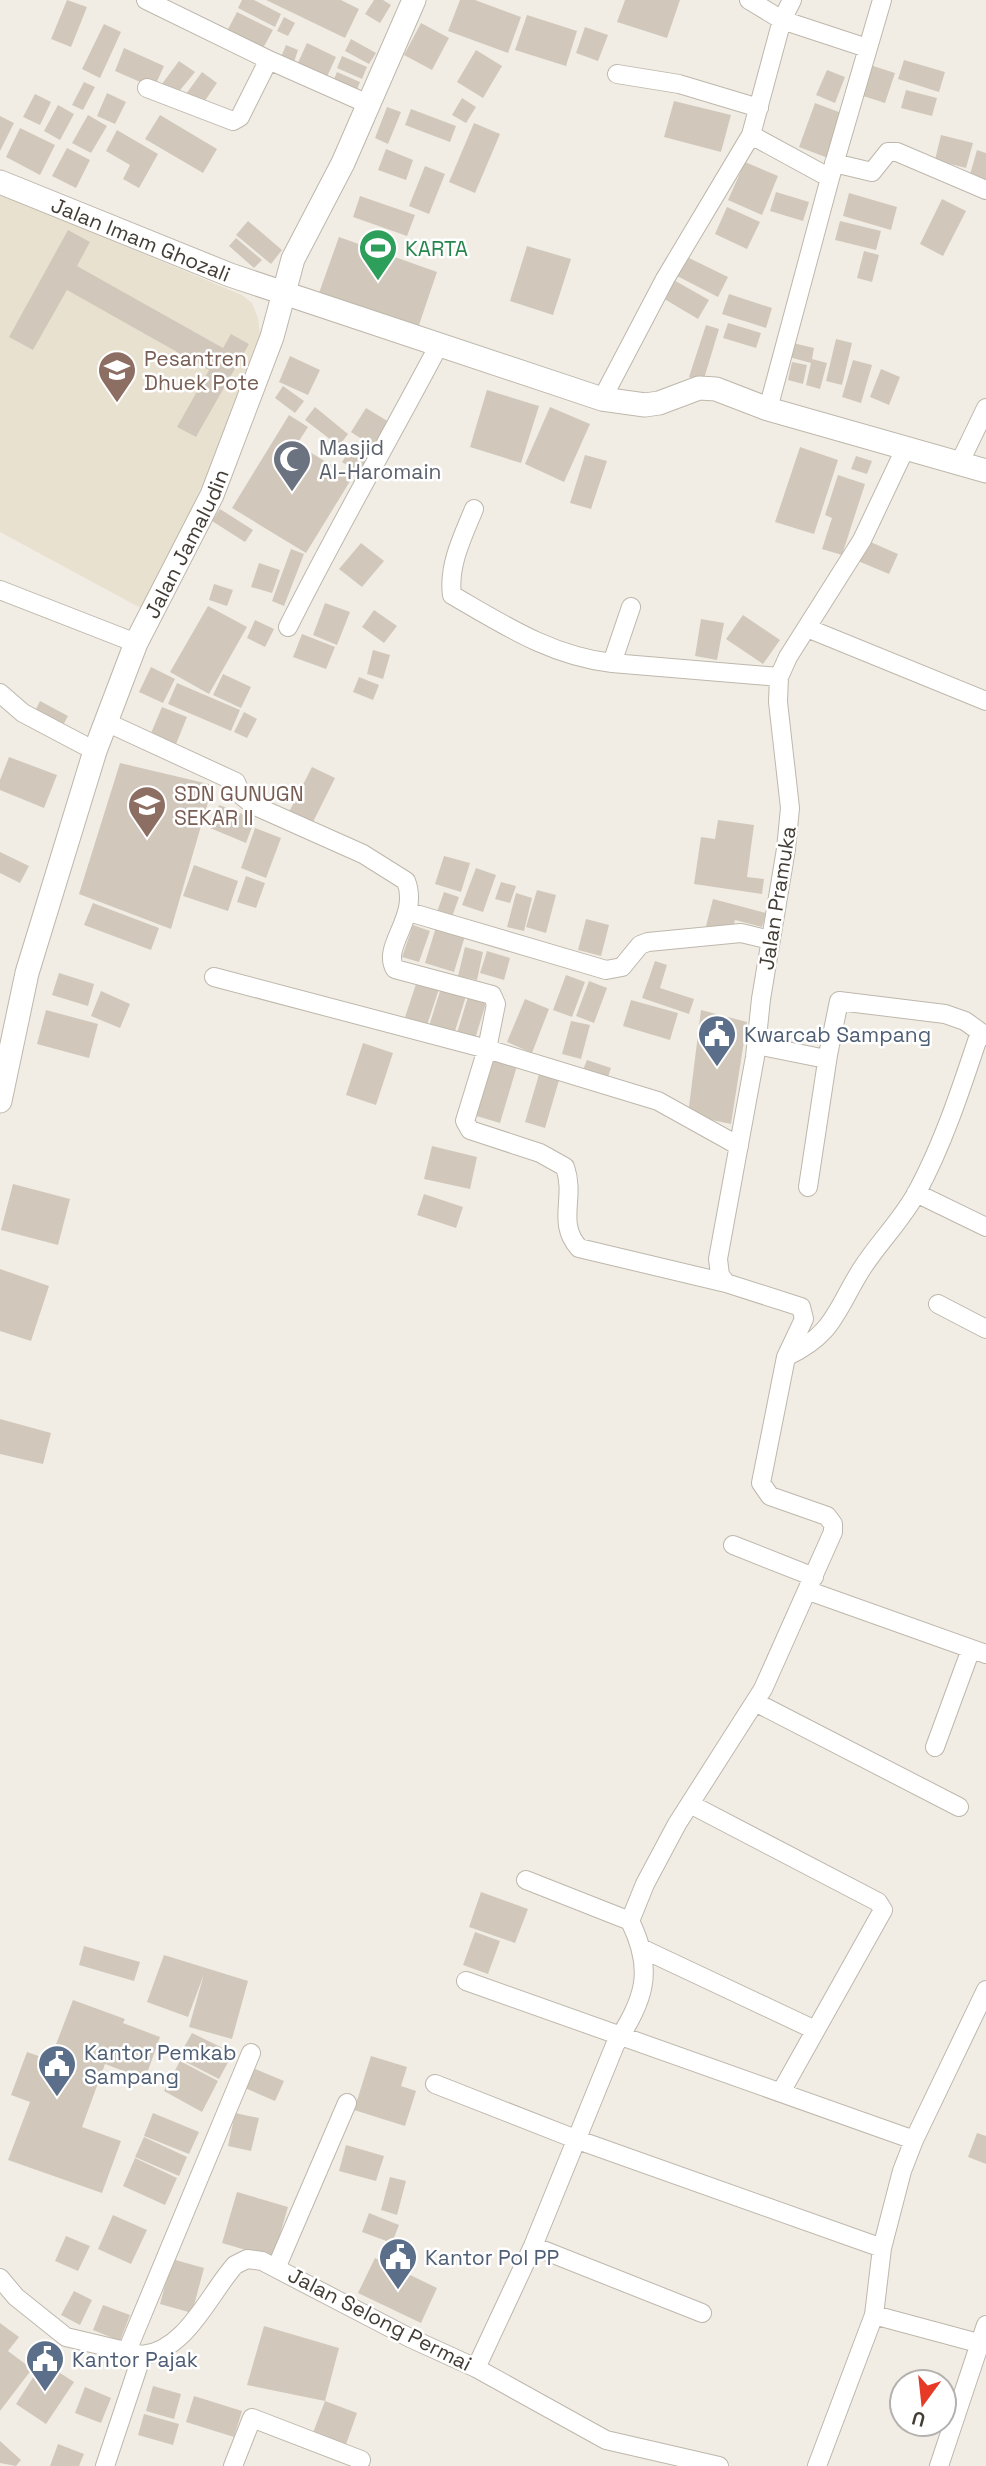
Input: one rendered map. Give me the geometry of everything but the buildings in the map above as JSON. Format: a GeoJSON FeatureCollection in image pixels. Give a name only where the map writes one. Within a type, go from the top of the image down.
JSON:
{"type":"FeatureCollection","features":[{"type":"Feature","properties":{"kind":"street"},"geometry":{"type":"LineString","coordinates":[[146,0],[271,61],[368,104]]}},
{"type":"Feature","properties":{"kind":"street","name":"Jalan Jamaludin"},"geometry":{"type":"LineString","coordinates":[[0,1096],[27,973],[94,751],[136,643],[212,495],[272,337],[293,259],[343,163],[414,0]]}},
{"type":"Feature","properties":{"kind":"street"},"geometry":{"type":"LineString","coordinates":[[749,0],[782,20],[867,48]]}},
{"type":"Feature","properties":{"kind":"street"},"geometry":{"type":"LineString","coordinates":[[602,398],[665,279],[751,135],[782,20],[792,0]]}},
{"type":"Feature","properties":{"kind":"street"},"geometry":{"type":"LineString","coordinates":[[768,410],[832,170],[882,0]]}},
{"type":"Feature","properties":{"kind":"street"},"geometry":{"type":"LineString","coordinates":[[147,88],[233,121],[240,117],[266,65],[271,61]]}},
{"type":"Feature","properties":{"kind":"street"},"geometry":{"type":"LineString","coordinates":[[617,74],[679,84],[759,108]]}},
{"type":"Feature","properties":{"kind":"street"},"geometry":{"type":"LineString","coordinates":[[751,135],[832,170],[872,172],[888,152],[897,152],[913,156],[986,190]]}},
{"type":"Feature","properties":{"kind":"street","name":"Jalan Imam Ghozali"},"geometry":{"type":"LineString","coordinates":[[0,182],[230,275],[602,398],[645,405],[659,403],[699,388],[716,388],[768,410],[986,471]]}},
{"type":"Feature","properties":{"kind":"street"},"geometry":{"type":"LineString","coordinates":[[288,628],[327,549],[377,464],[440,343]]}},
{"type":"Feature","properties":{"kind":"street"},"geometry":{"type":"LineString","coordinates":[[959,464],[986,408]]}},
{"type":"Feature","properties":{"kind":"street","name":"Jalan Pramuka"},"geometry":{"type":"LineString","coordinates":[[726,1283],[720,1275],[718,1259],[757,1045],[790,808],[778,702],[779,677],[862,540],[905,449]]}},
{"type":"Feature","properties":{"kind":"street"},"geometry":{"type":"LineString","coordinates":[[474,509],[457,550],[450,583],[452,595],[549,649],[586,660],[779,677]]}},
{"type":"Feature","properties":{"kind":"street"},"geometry":{"type":"LineString","coordinates":[[0,590],[136,643]]}},
{"type":"Feature","properties":{"kind":"street"},"geometry":{"type":"LineString","coordinates":[[612,663],[631,607]]}},
{"type":"Feature","properties":{"kind":"street"},"geometry":{"type":"LineString","coordinates":[[807,628],[986,701]]}},
{"type":"Feature","properties":{"kind":"street"},"geometry":{"type":"LineString","coordinates":[[0,693],[23,713],[94,751]]}},
{"type":"Feature","properties":{"kind":"street"},"geometry":{"type":"LineString","coordinates":[[106,722],[236,782],[241,795],[253,805],[363,853],[406,881],[409,912],[390,955],[395,969],[492,995],[496,1004],[487,1049],[465,1121],[470,1130],[540,1153],[565,1167],[571,1186],[567,1222],[571,1239],[579,1248],[726,1283],[801,1307],[804,1319],[786,1357],[761,1483],[770,1496],[831,1520],[833,1532],[755,1702],[690,1804],[645,1884],[630,1922]]}},
{"type":"Feature","properties":{"kind":"street"},"geometry":{"type":"LineString","coordinates":[[409,912],[606,970],[622,967],[640,945],[648,942],[741,933],[770,940]]}},
{"type":"Feature","properties":{"kind":"street"},"geometry":{"type":"LineString","coordinates":[[214,977],[487,1049],[658,1101],[739,1146]]}},
{"type":"Feature","properties":{"kind":"street"},"geometry":{"type":"LineString","coordinates":[[786,1357],[809,1346],[826,1330],[862,1269],[916,1193],[983,1034],[965,1021],[945,1014],[839,1001],[808,1187]]}},
{"type":"Feature","properties":{"kind":"street"},"geometry":{"type":"LineString","coordinates":[[757,1045],[821,1058],[828,1055]]}},
{"type":"Feature","properties":{"kind":"street"},"geometry":{"type":"LineString","coordinates":[[916,1193],[986,1227]]}},
{"type":"Feature","properties":{"kind":"street"},"geometry":{"type":"LineString","coordinates":[[938,1304],[986,1329]]}},
{"type":"Feature","properties":{"kind":"street"},"geometry":{"type":"LineString","coordinates":[[733,1545],[811,1584],[979,1651],[935,1747]]}},
{"type":"Feature","properties":{"kind":"street"},"geometry":{"type":"LineString","coordinates":[[755,1702],[959,1807]]}},
{"type":"Feature","properties":{"kind":"street"},"geometry":{"type":"LineString","coordinates":[[690,1804],[878,1902],[883,1910],[780,2092]]}},
{"type":"Feature","properties":{"kind":"street"},"geometry":{"type":"LineString","coordinates":[[476,2368],[533,2246],[621,2035],[633,2017],[646,1968],[643,1949],[630,1922],[526,1881]]}},
{"type":"Feature","properties":{"kind":"street"},"geometry":{"type":"LineString","coordinates":[[643,1949],[815,2030]]}},
{"type":"Feature","properties":{"kind":"street"},"geometry":{"type":"LineString","coordinates":[[466,1981],[914,2140]]}},
{"type":"Feature","properties":{"kind":"street"},"geometry":{"type":"LineString","coordinates":[[817,2466],[874,2315],[882,2248],[914,2140],[986,1990]]}},
{"type":"Feature","properties":{"kind":"street"},"geometry":{"type":"LineString","coordinates":[[105,2466],[135,2353],[251,2053]]}},
{"type":"Feature","properties":{"kind":"street"},"geometry":{"type":"LineString","coordinates":[[435,2084],[578,2140],[882,2248]]}},
{"type":"Feature","properties":{"kind":"street"},"geometry":{"type":"LineString","coordinates":[[277,2266],[347,2103]]}},
{"type":"Feature","properties":{"kind":"street"},"geometry":{"type":"LineString","coordinates":[[533,2246],[702,2313]]}},
{"type":"Feature","properties":{"kind":"street","name":"Jalan Selong Permai"},"geometry":{"type":"LineString","coordinates":[[135,2353],[154,2354],[186,2331],[236,2265],[247,2259],[277,2266],[410,2338],[476,2368],[606,2440],[719,2466]]}},
{"type":"Feature","properties":{"kind":"street"},"geometry":{"type":"LineString","coordinates":[[0,2278],[16,2297],[66,2337],[135,2353]]}},
{"type":"Feature","properties":{"kind":"street"},"geometry":{"type":"LineString","coordinates":[[874,2315],[978,2343]]}},
{"type":"Feature","properties":{"kind":"street"},"geometry":{"type":"LineString","coordinates":[[939,2466],[986,2325]]}},
{"type":"Feature","properties":{"kind":"street"},"geometry":{"type":"LineString","coordinates":[[233,2466],[252,2418],[365,2464]]}},
{"type":"Feature","properties":{"kind":"shaded area","name":"Pesantren Dhuek Pote"},"geometry":{"type":"Polygon","coordinates":[[[0,194],[242,295],[252,303],[258,318],[260,333],[207,474],[146,611],[0,532],[0,194]]]}},
{"type":"Feature","properties":{"kind":"place","name":"KARTA"},"geometry":{"type":"Point","coordinates":[378,282]}},
{"type":"Feature","properties":{"kind":"place","name":"Pesantren Dhuek Pote"},"geometry":{"type":"Point","coordinates":[117,404]}},
{"type":"Feature","properties":{"kind":"place","name":"Masjid Al-Haromain"},"geometry":{"type":"Point","coordinates":[292,493]}},
{"type":"Feature","properties":{"kind":"place","name":"SDN GUNUGN SEKAR II"},"geometry":{"type":"Point","coordinates":[147,839]}},
{"type":"Feature","properties":{"kind":"place","name":"Kwarcab Sampang"},"geometry":{"type":"Point","coordinates":[717,1068]}},
{"type":"Feature","properties":{"kind":"place","name":"Kantor Pemkab Sampang"},"geometry":{"type":"Point","coordinates":[57,2098]}},
{"type":"Feature","properties":{"kind":"place","name":"Kantor Pol PP"},"geometry":{"type":"Point","coordinates":[398,2291]}},
{"type":"Feature","properties":{"kind":"place","name":"Kantor Pajak"},"geometry":{"type":"Point","coordinates":[45,2393]}}]}
